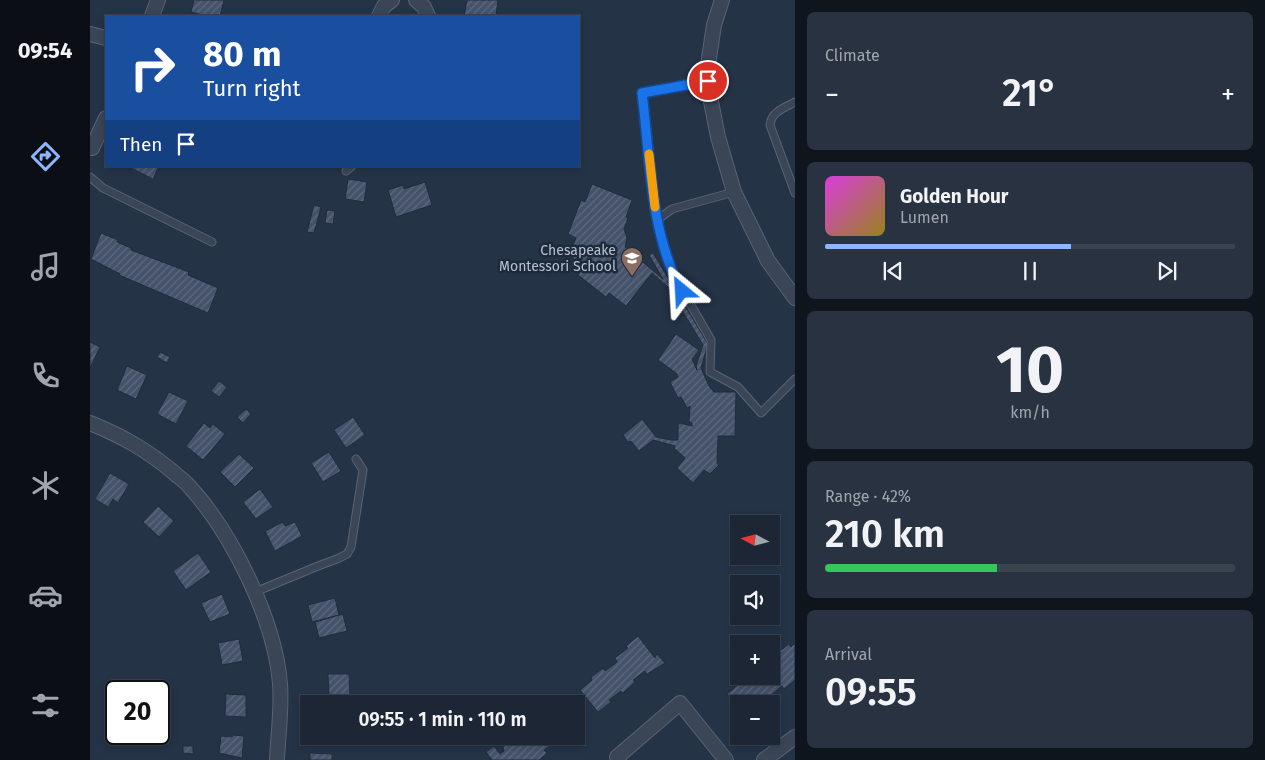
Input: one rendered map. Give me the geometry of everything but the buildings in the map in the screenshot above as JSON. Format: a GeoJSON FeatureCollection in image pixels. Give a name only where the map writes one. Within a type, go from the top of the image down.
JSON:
{"type":"FeatureCollection","features":[{"type":"Feature","properties":{"kind":"street"},"geometry":{"type":"LineString","coordinates":[[152,15],[158,0]]}},
{"type":"Feature","properties":{"kind":"street"},"geometry":{"type":"LineString","coordinates":[[380,15],[384,6],[392,0]]}},
{"type":"Feature","properties":{"kind":"street"},"geometry":{"type":"LineString","coordinates":[[416,0],[424,6],[428,15]]}},
{"type":"Feature","properties":{"kind":"street"},"geometry":{"type":"LineString","coordinates":[[722,0],[713,34],[708,81],[718,137],[734,192],[768,261],[795,298]]}},
{"type":"Feature","properties":{"kind":"street"},"geometry":{"type":"LineString","coordinates":[[90,34],[105,38]]}},
{"type":"Feature","properties":{"kind":"street"},"geometry":{"type":"LineString","coordinates":[[91,151],[105,120]]}},
{"type":"Feature","properties":{"kind":"street"},"geometry":{"type":"LineString","coordinates":[[90,423],[122,436],[152,455],[188,485],[213,516],[233,548],[255,592],[272,635],[280,683],[277,760]]}},
{"type":"Feature","properties":{"kind":"street"},"geometry":{"type":"LineString","coordinates":[[619,760],[617,757],[680,703],[726,760]]}},
{"type":"Feature","properties":{"kind":"street"},"geometry":{"type":"LineString","coordinates":[[764,760],[795,737]]}},
{"type":"Feature","properties":{"kind":"lane"},"geometry":{"type":"LineString","coordinates":[[708,81],[642,93],[657,220],[673,274],[711,340],[710,372],[738,387],[761,413],[795,379]]}},
{"type":"Feature","properties":{"kind":"lane"},"geometry":{"type":"LineString","coordinates":[[795,102],[775,113],[770,118],[770,125],[795,193]]}},
{"type":"Feature","properties":{"kind":"lane"},"geometry":{"type":"LineString","coordinates":[[90,177],[103,188],[212,242]]}},
{"type":"Feature","properties":{"kind":"lane"},"geometry":{"type":"LineString","coordinates":[[657,220],[672,210],[734,192]]}},
{"type":"Feature","properties":{"kind":"lane"},"geometry":{"type":"LineString","coordinates":[[255,592],[347,554],[351,547],[363,470],[356,459]]}},
{"type":"Feature","properties":{"kind":"slow traffic"},"geometry":{"type":"LineString","coordinates":[[649,154],[655,207]]}},
{"type":"Feature","properties":{"kind":"place","name":"Chesapeake Montessori School"},"geometry":{"type":"Point","coordinates":[632,277]}},
{"type":"Feature","properties":{"kind":"route"},"geometry":{"type":"LineString","coordinates":[[682,291],[673,274],[657,220],[642,93],[708,81]]}}]}
